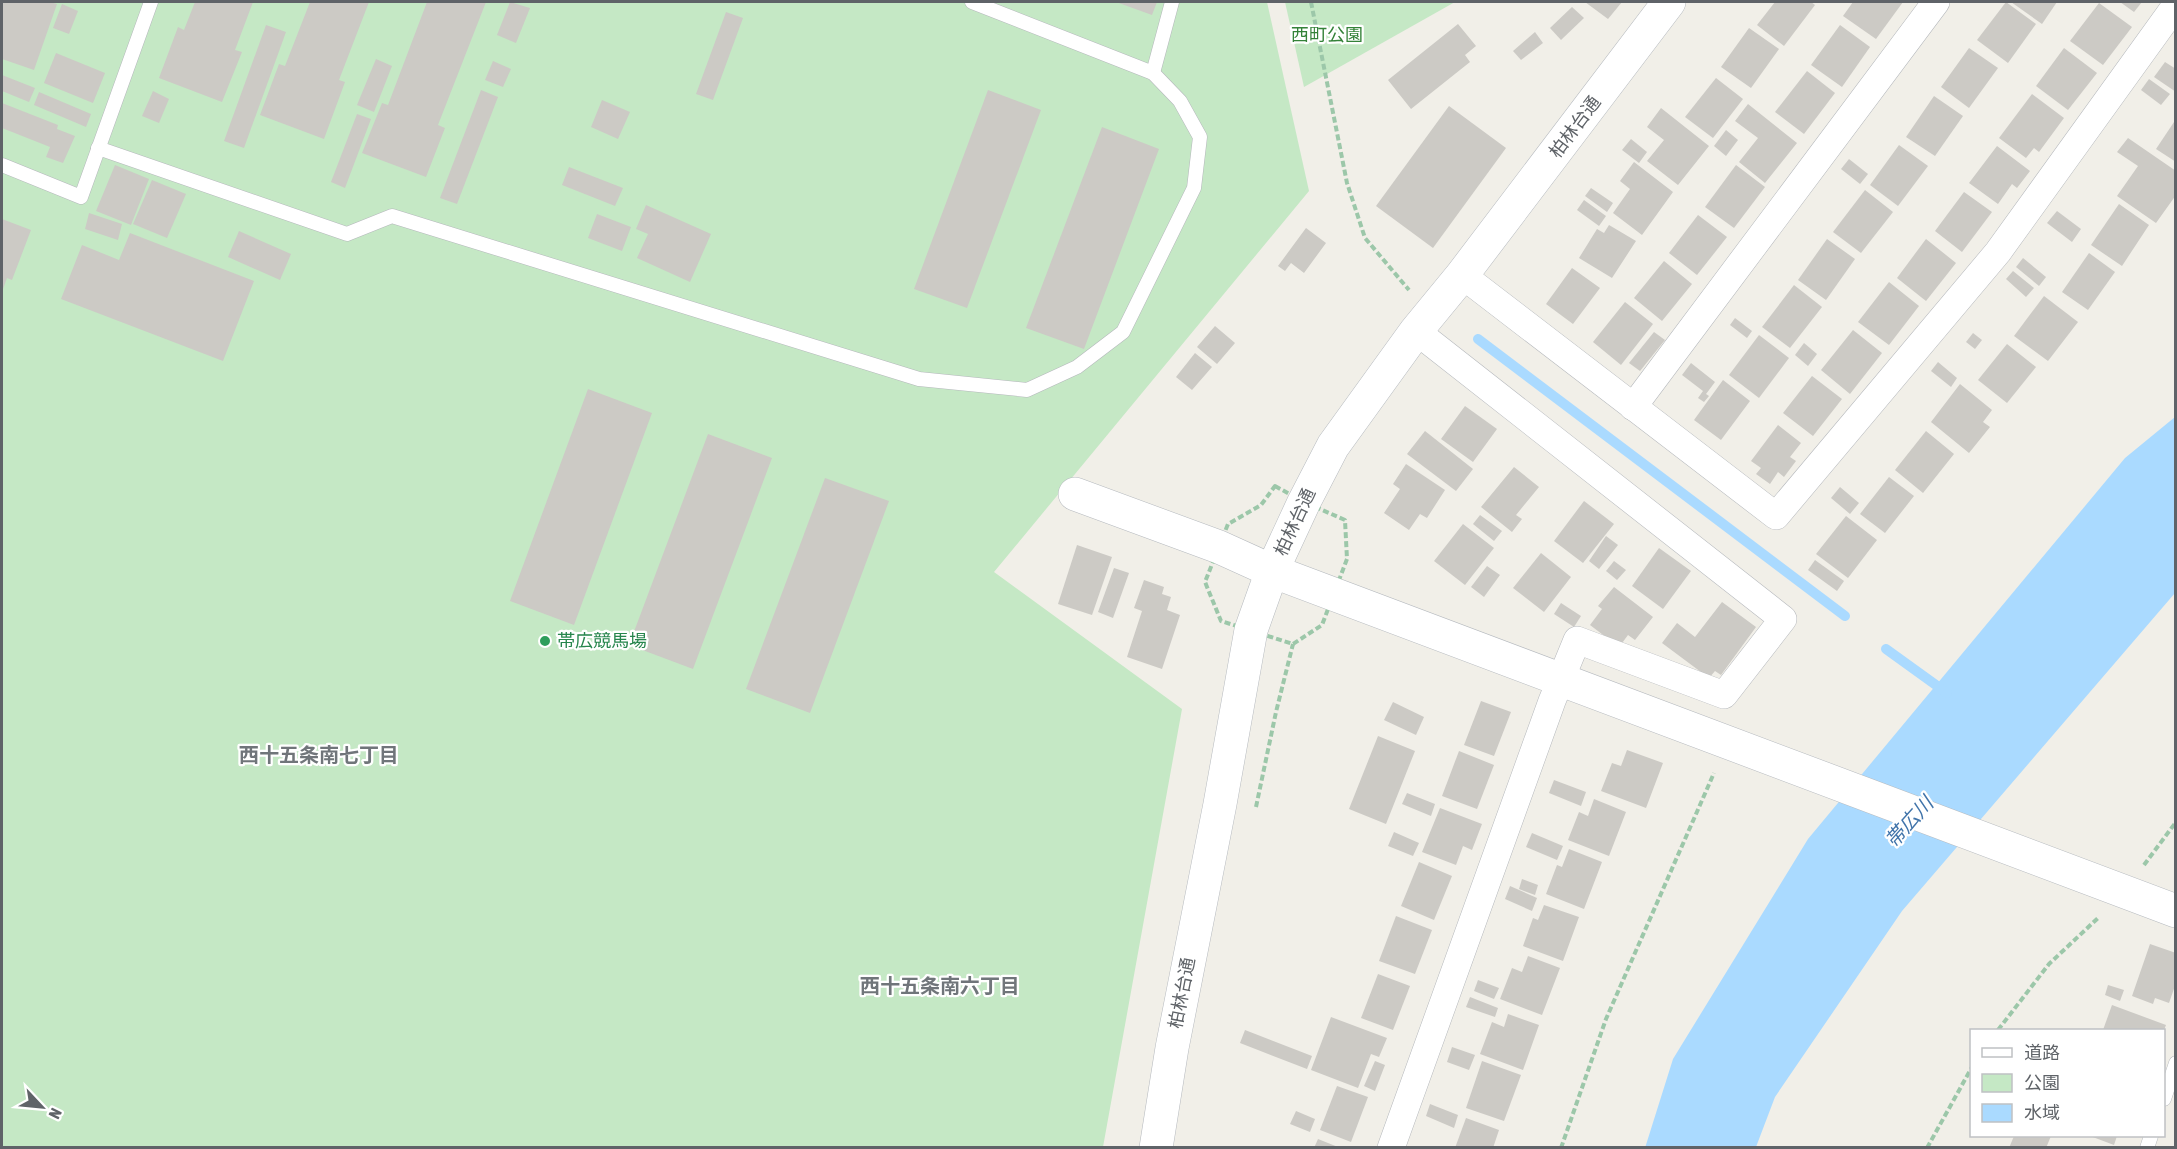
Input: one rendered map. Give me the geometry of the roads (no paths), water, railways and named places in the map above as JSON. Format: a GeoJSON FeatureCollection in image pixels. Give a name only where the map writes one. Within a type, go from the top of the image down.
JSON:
{"type":"FeatureCollection","features":[{"type":"Feature","properties":{"kind":"street","name":"柏林台通"},"geometry":{"type":"LineString","coordinates":[[1156,1148],[1172,1048],[1220,804],[1251,630],[1272,571],[1333,446],[1416,332],[1462,275],[1669,2]]}},
{"type":"Feature","properties":{"kind":"street"},"geometry":{"type":"LineString","coordinates":[[1634,407],[1936,2]]}},
{"type":"Feature","properties":{"kind":"street"},"geometry":{"type":"LineString","coordinates":[[1462,275],[1776,516],[1998,252],[2175,5]]}},
{"type":"Feature","properties":{"kind":"street"},"geometry":{"type":"LineString","coordinates":[[1391,1148],[1560,680],[1577,640],[1724,695],[1783,619],[1416,332]]}},
{"type":"Feature","properties":{"kind":"street"},"geometry":{"type":"LineString","coordinates":[[1075,494],[1219,547],[1272,571],[2175,911]]}},
{"type":"Feature","properties":{"kind":"lane"},"geometry":{"type":"LineString","coordinates":[[2,165],[81,197],[151,2]]}},
{"type":"Feature","properties":{"kind":"lane"},"geometry":{"type":"LineString","coordinates":[[98,148],[346,234],[392,216],[919,379],[1027,390],[1077,367],[1123,332],[1194,188],[1200,137],[1180,101],[1153,73],[972,2]]}},
{"type":"Feature","properties":{"kind":"lane"},"geometry":{"type":"LineString","coordinates":[[1153,73],[1172,2]]}},
{"type":"Feature","properties":{"kind":"lane"},"geometry":{"type":"LineString","coordinates":[[2165,1093],[2175,1063]]}},
{"type":"Feature","properties":{"kind":"water","name":"帯広川"},"geometry":{"type":"Polygon","coordinates":[[[2175,417],[2175,593],[1902,911],[1775,1097],[1756,1147],[1645,1148],[1673,1059],[1808,839],[2125,458],[2175,417]]]}},
{"type":"Feature","properties":{"kind":"waterway"},"geometry":{"type":"LineString","coordinates":[[1478,339],[1845,616]]}},
{"type":"Feature","properties":{"kind":"waterway"},"geometry":{"type":"LineString","coordinates":[[1886,649],[1947,693]]}},
{"type":"Feature","properties":{"kind":"place","name":"帯広競馬場"},"geometry":{"type":"Point","coordinates":[545,641]}},
{"type":"Feature","properties":{"kind":"district","name":"西十五条南七丁目"},"geometry":{"type":"Point","coordinates":[319,755]}},
{"type":"Feature","properties":{"kind":"district","name":"西十五条南六丁目"},"geometry":{"type":"Point","coordinates":[940,986]}},
{"type":"Feature","properties":{"kind":"park label","name":"西町公園"},"geometry":{"type":"Point","coordinates":[1327,35]}}]}
